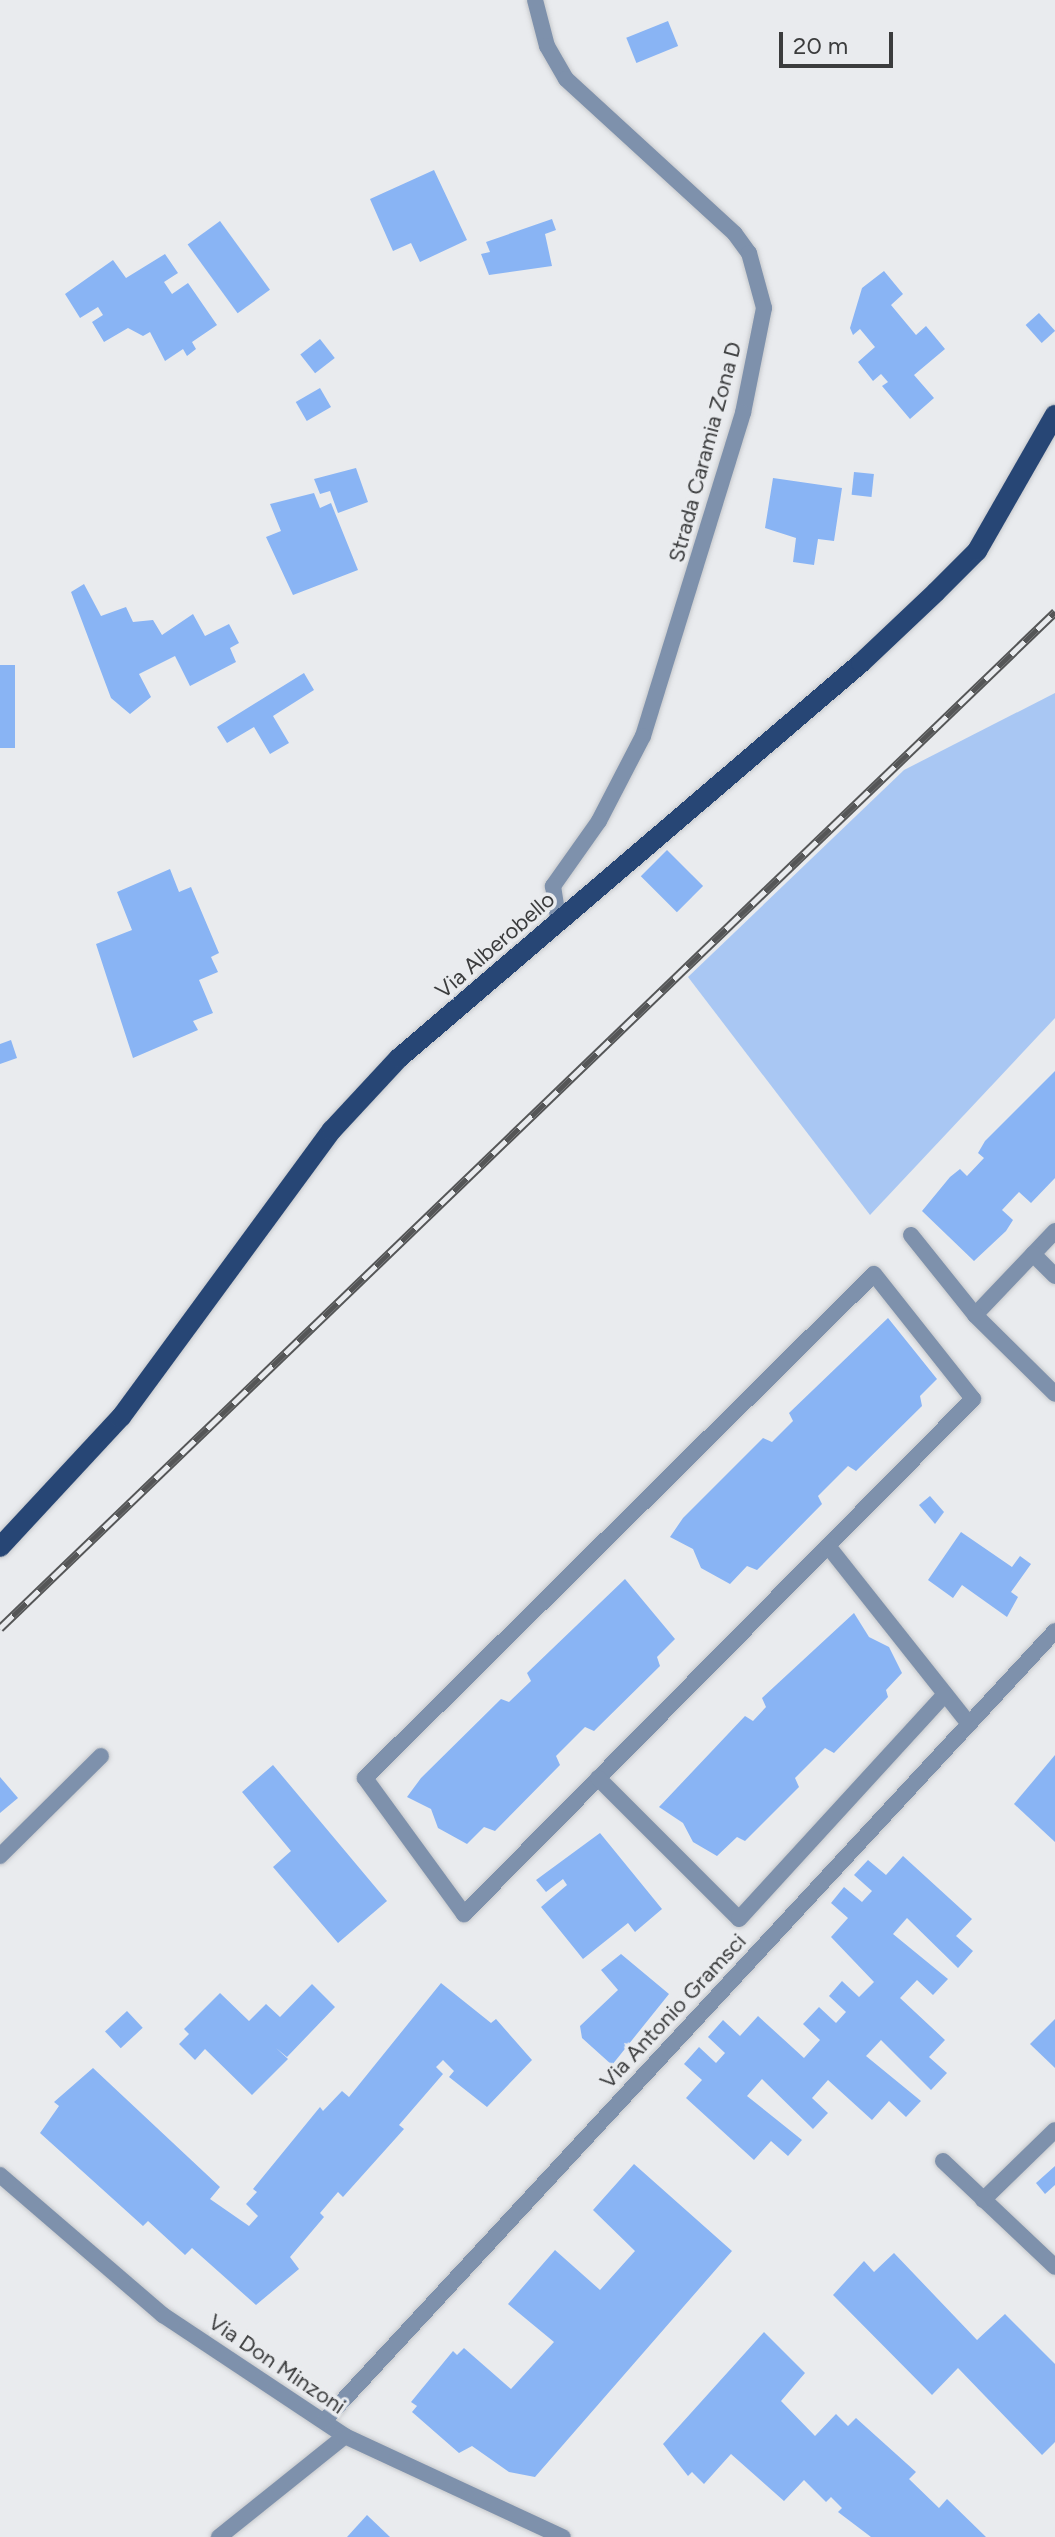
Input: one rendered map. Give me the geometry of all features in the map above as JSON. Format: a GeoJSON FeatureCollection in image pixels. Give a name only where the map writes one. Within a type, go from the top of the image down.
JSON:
{"type":"FeatureCollection","features":[{"type":"Feature","properties":{"kind":"main road","name":"Via Alberobello"},"geometry":{"type":"LineString","coordinates":[[0,1547],[121,1417],[332,1130],[399,1058],[861,663],[977,551],[1055,415]]}},
{"type":"Feature","properties":{"kind":"street","name":"Strada Caramia Zona D"},"geometry":{"type":"LineString","coordinates":[[535,0],[547,46],[566,79],[735,234],[749,253],[764,308],[743,413],[643,736],[599,821],[553,886],[559,922]]}},
{"type":"Feature","properties":{"kind":"street"},"geometry":{"type":"LineString","coordinates":[[975,1315],[1055,1231]]}},
{"type":"Feature","properties":{"kind":"street"},"geometry":{"type":"LineString","coordinates":[[911,1235],[975,1315],[1055,1394]]}},
{"type":"Feature","properties":{"kind":"street"},"geometry":{"type":"LineString","coordinates":[[1033,1254],[1055,1276]]}},
{"type":"Feature","properties":{"kind":"street"},"geometry":{"type":"LineString","coordinates":[[874,1274],[973,1399],[828,1546],[464,1914],[365,1778],[874,1274]]}},
{"type":"Feature","properties":{"kind":"street"},"geometry":{"type":"LineString","coordinates":[[828,1546],[969,1724]]}},
{"type":"Feature","properties":{"kind":"street","name":"Via Antonio Gramsci"},"geometry":{"type":"LineString","coordinates":[[324,2421],[1055,1631]]}},
{"type":"Feature","properties":{"kind":"street"},"geometry":{"type":"LineString","coordinates":[[598,1778],[739,1919],[945,1694]]}},
{"type":"Feature","properties":{"kind":"street"},"geometry":{"type":"LineString","coordinates":[[0,1856],[101,1756]]}},
{"type":"Feature","properties":{"kind":"street"},"geometry":{"type":"LineString","coordinates":[[983,2200],[1055,2130]]}},
{"type":"Feature","properties":{"kind":"street"},"geometry":{"type":"LineString","coordinates":[[943,2161],[1055,2267]]}},
{"type":"Feature","properties":{"kind":"street","name":"Via Don Minzoni"},"geometry":{"type":"LineString","coordinates":[[0,2175],[163,2315],[345,2436],[532,2532],[563,2537]]}},
{"type":"Feature","properties":{"kind":"street"},"geometry":{"type":"LineString","coordinates":[[219,2537],[345,2436]]}},
{"type":"Feature","properties":{"kind":"shaded area"},"geometry":{"type":"Polygon","coordinates":[[[1055,693],[1055,1018],[870,1215],[688,977],[904,770],[1055,693]]]}},
{"type":"Feature","properties":{"kind":"building"},"geometry":{"type":"Polygon","coordinates":[[[668,21],[678,46],[636,63],[626,38],[668,21]]]}},
{"type":"Feature","properties":{"kind":"building"},"geometry":{"type":"Polygon","coordinates":[[[434,170],[467,240],[420,262],[411,243],[393,251],[370,199],[434,170]]]}},
{"type":"Feature","properties":{"kind":"building"},"geometry":{"type":"Polygon","coordinates":[[[552,219],[556,230],[545,234],[552,266],[489,275],[481,254],[490,252],[486,242],[552,219]]]}},
{"type":"Feature","properties":{"kind":"building"},"geometry":{"type":"Polygon","coordinates":[[[220,221],[270,290],[238,313],[188,245],[220,221]]]}},
{"type":"Feature","properties":{"kind":"building"},"geometry":{"type":"Polygon","coordinates":[[[165,254],[178,273],[164,282],[172,294],[188,283],[217,325],[192,342],[196,349],[187,356],[183,349],[165,361],[150,332],[143,336],[128,328],[104,342],[92,322],[103,315],[98,307],[80,318],[65,294],[113,260],[126,278],[165,254]]]}},
{"type":"Feature","properties":{"kind":"building"},"geometry":{"type":"Polygon","coordinates":[[[884,271],[903,294],[891,305],[916,335],[926,326],[945,349],[914,375],[934,398],[910,419],[882,386],[888,382],[881,374],[873,381],[858,362],[875,347],[860,329],[853,335],[850,328],[862,288],[884,271]]]}},
{"type":"Feature","properties":{"kind":"building"},"geometry":{"type":"Polygon","coordinates":[[[1039,313],[1055,331],[1042,343],[1026,325],[1039,313]]]}},
{"type":"Feature","properties":{"kind":"building"},"geometry":{"type":"Polygon","coordinates":[[[320,339],[335,358],[315,373],[300,354],[320,339]]]}},
{"type":"Feature","properties":{"kind":"building"},"geometry":{"type":"Polygon","coordinates":[[[320,388],[331,407],[307,421],[296,402],[320,388]]]}},
{"type":"Feature","properties":{"kind":"building"},"geometry":{"type":"Polygon","coordinates":[[[356,468],[368,502],[338,513],[330,491],[320,494],[314,479],[356,468]]]}},
{"type":"Feature","properties":{"kind":"building"},"geometry":{"type":"Polygon","coordinates":[[[854,472],[874,474],[871,497],[852,495],[854,472]]]}},
{"type":"Feature","properties":{"kind":"building"},"geometry":{"type":"Polygon","coordinates":[[[773,478],[842,488],[834,541],[818,539],[814,565],[793,562],[796,538],[765,528],[773,478]]]}},
{"type":"Feature","properties":{"kind":"building"},"geometry":{"type":"Polygon","coordinates":[[[314,493],[320,508],[331,503],[358,570],[293,595],[266,537],[281,531],[270,504],[314,493]]]}},
{"type":"Feature","properties":{"kind":"building"},"geometry":{"type":"Polygon","coordinates":[[[84,584],[101,616],[126,607],[133,622],[153,620],[162,635],[193,614],[205,636],[229,624],[239,643],[230,648],[236,662],[190,686],[175,656],[139,674],[151,697],[130,714],[111,698],[71,592],[84,584]]]}},
{"type":"Feature","properties":{"kind":"building"},"geometry":{"type":"Polygon","coordinates":[[[0,665],[15,665],[15,748],[0,748],[0,665]]]}},
{"type":"Feature","properties":{"kind":"building"},"geometry":{"type":"Polygon","coordinates":[[[304,673],[314,690],[273,716],[289,743],[270,754],[254,727],[227,743],[217,727],[304,673]]]}},
{"type":"Feature","properties":{"kind":"building"},"geometry":{"type":"Polygon","coordinates":[[[667,850],[703,886],[677,912],[641,876],[667,850]]]}},
{"type":"Feature","properties":{"kind":"building"},"geometry":{"type":"Polygon","coordinates":[[[170,869],[179,892],[191,887],[219,953],[211,957],[218,972],[199,980],[213,1013],[193,1021],[198,1030],[133,1058],[96,944],[132,930],[117,892],[170,869]]]}},
{"type":"Feature","properties":{"kind":"building"},"geometry":{"type":"Polygon","coordinates":[[[11,1040],[17,1058],[0,1064],[0,1044],[11,1040]]]}},
{"type":"Feature","properties":{"kind":"building"},"geometry":{"type":"Polygon","coordinates":[[[1055,1071],[1055,1178],[1031,1203],[1019,1192],[1002,1210],[1013,1220],[1006,1231],[974,1261],[922,1211],[960,1169],[967,1176],[984,1158],[978,1153],[985,1141],[1055,1071]]]}},
{"type":"Feature","properties":{"kind":"building"},"geometry":{"type":"Polygon","coordinates":[[[888,1318],[937,1379],[920,1396],[922,1406],[856,1471],[848,1466],[818,1496],[822,1504],[757,1570],[747,1566],[730,1584],[701,1568],[693,1549],[670,1537],[683,1518],[763,1438],[772,1442],[793,1421],[789,1413],[888,1318]]]}},
{"type":"Feature","properties":{"kind":"building"},"geometry":{"type":"Polygon","coordinates":[[[930,1496],[944,1512],[935,1524],[919,1505],[930,1496]]]}},
{"type":"Feature","properties":{"kind":"building"},"geometry":{"type":"Polygon","coordinates":[[[961,1532],[1012,1567],[1020,1556],[1031,1564],[1011,1592],[1018,1597],[1007,1617],[962,1585],[953,1598],[928,1580],[961,1532]]]}},
{"type":"Feature","properties":{"kind":"building"},"geometry":{"type":"Polygon","coordinates":[[[625,1579],[675,1639],[657,1657],[660,1666],[594,1731],[585,1727],[556,1756],[560,1765],[495,1831],[484,1827],[467,1844],[438,1828],[431,1809],[407,1797],[421,1778],[501,1699],[509,1702],[531,1681],[527,1673],[625,1579]]]}},
{"type":"Feature","properties":{"kind":"building"},"geometry":{"type":"Polygon","coordinates":[[[854,1613],[869,1637],[889,1647],[902,1673],[886,1690],[888,1697],[834,1753],[825,1748],[795,1778],[799,1787],[745,1841],[737,1837],[717,1856],[693,1842],[683,1823],[659,1807],[745,1716],[753,1721],[766,1707],[762,1698],[854,1613]]]}},
{"type":"Feature","properties":{"kind":"building"},"geometry":{"type":"Polygon","coordinates":[[[1055,1755],[1055,1842],[1014,1804],[1055,1755]]]}},
{"type":"Feature","properties":{"kind":"building"},"geometry":{"type":"Polygon","coordinates":[[[273,1765],[387,1901],[338,1943],[273,1867],[291,1851],[242,1792],[273,1765]]]}},
{"type":"Feature","properties":{"kind":"building"},"geometry":{"type":"Polygon","coordinates":[[[0,1777],[18,1798],[0,1813],[0,1777]]]}},
{"type":"Feature","properties":{"kind":"building"},"geometry":{"type":"Polygon","coordinates":[[[600,1833],[662,1909],[635,1932],[628,1923],[583,1959],[541,1907],[567,1885],[563,1879],[546,1892],[536,1880],[600,1833]]]}},
{"type":"Feature","properties":{"kind":"building"},"geometry":{"type":"Polygon","coordinates":[[[903,1856],[972,1919],[956,1936],[973,1951],[958,1968],[907,1918],[893,1934],[948,1979],[933,1995],[917,1980],[900,1998],[945,2040],[929,2057],[947,2073],[931,2090],[881,2040],[866,2056],[921,2101],[906,2117],[889,2101],[872,2120],[828,2080],[812,2098],[828,2113],[813,2129],[762,2079],[747,2096],[802,2140],[788,2156],[771,2141],[754,2160],[686,2098],[702,2080],[684,2064],[699,2047],[716,2063],[725,2053],[708,2037],[723,2020],[740,2036],[758,2016],[804,2058],[820,2040],[803,2024],[819,2007],[836,2023],[846,2012],[829,1996],[842,1981],[859,1997],[874,1982],[831,1937],[848,1918],[831,1903],[844,1887],[862,1902],[872,1891],[854,1875],[868,1860],[886,1875],[903,1856]]]}},
{"type":"Feature","properties":{"kind":"building"},"geometry":{"type":"Polygon","coordinates":[[[621,1954],[669,1994],[612,2065],[582,2038],[580,2026],[618,1990],[601,1970],[621,1954]]]}},
{"type":"Feature","properties":{"kind":"building"},"geometry":{"type":"Polygon","coordinates":[[[441,1983],[491,2023],[496,2019],[532,2060],[487,2107],[449,2077],[454,2071],[443,2060],[436,2067],[443,2074],[399,2125],[404,2129],[343,2197],[338,2192],[320,2213],[324,2217],[290,2257],[299,2269],[256,2305],[192,2248],[185,2255],[148,2221],[143,2226],[40,2133],[59,2106],[54,2102],[93,2068],[220,2187],[210,2199],[249,2226],[258,2216],[246,2204],[257,2192],[253,2189],[320,2107],[323,2111],[342,2091],[349,2097],[441,1983]]]}},
{"type":"Feature","properties":{"kind":"building"},"geometry":{"type":"Polygon","coordinates":[[[312,1984],[335,2007],[287,2057],[276,2048],[288,2059],[252,2095],[205,2049],[195,2060],[179,2044],[189,2034],[184,2029],[220,1993],[249,2021],[266,2004],[280,2017],[312,1984]]]}},
{"type":"Feature","properties":{"kind":"building"},"geometry":{"type":"Polygon","coordinates":[[[127,2011],[143,2028],[121,2048],[105,2031],[127,2011]]]}},
{"type":"Feature","properties":{"kind":"building"},"geometry":{"type":"Polygon","coordinates":[[[1055,2019],[1055,2068],[1030,2044],[1055,2019]]]}},
{"type":"Feature","properties":{"kind":"building"},"geometry":{"type":"Polygon","coordinates":[[[634,2164],[732,2251],[535,2477],[509,2472],[472,2446],[459,2453],[412,2412],[417,2406],[411,2402],[453,2351],[457,2355],[464,2348],[511,2389],[554,2342],[508,2304],[555,2250],[600,2290],[635,2251],[593,2210],[634,2164]]]}},
{"type":"Feature","properties":{"kind":"building"},"geometry":{"type":"Polygon","coordinates":[[[1055,2166],[1055,2185],[1045,2194],[1036,2183],[1055,2166]]]}},
{"type":"Feature","properties":{"kind":"building"},"geometry":{"type":"Polygon","coordinates":[[[894,2253],[977,2340],[1005,2314],[1055,2364],[1055,2442],[1042,2455],[958,2368],[932,2395],[833,2295],[864,2261],[874,2272],[894,2253]]]}},
{"type":"Feature","properties":{"kind":"building"},"geometry":{"type":"Polygon","coordinates":[[[764,2332],[805,2373],[781,2401],[815,2436],[836,2414],[848,2426],[856,2418],[916,2472],[909,2479],[939,2508],[947,2499],[986,2537],[871,2537],[838,2512],[842,2508],[831,2497],[826,2502],[804,2480],[784,2501],[731,2454],[704,2484],[692,2472],[688,2476],[663,2444],[764,2332]]]}},
{"type":"Feature","properties":{"kind":"building"},"geometry":{"type":"Polygon","coordinates":[[[367,2515],[390,2537],[347,2537],[367,2515]]]}},
{"type":"Feature","properties":{"kind":"railway"},"geometry":{"type":"LineString","coordinates":[[0,1628],[1055,612]]}}]}
